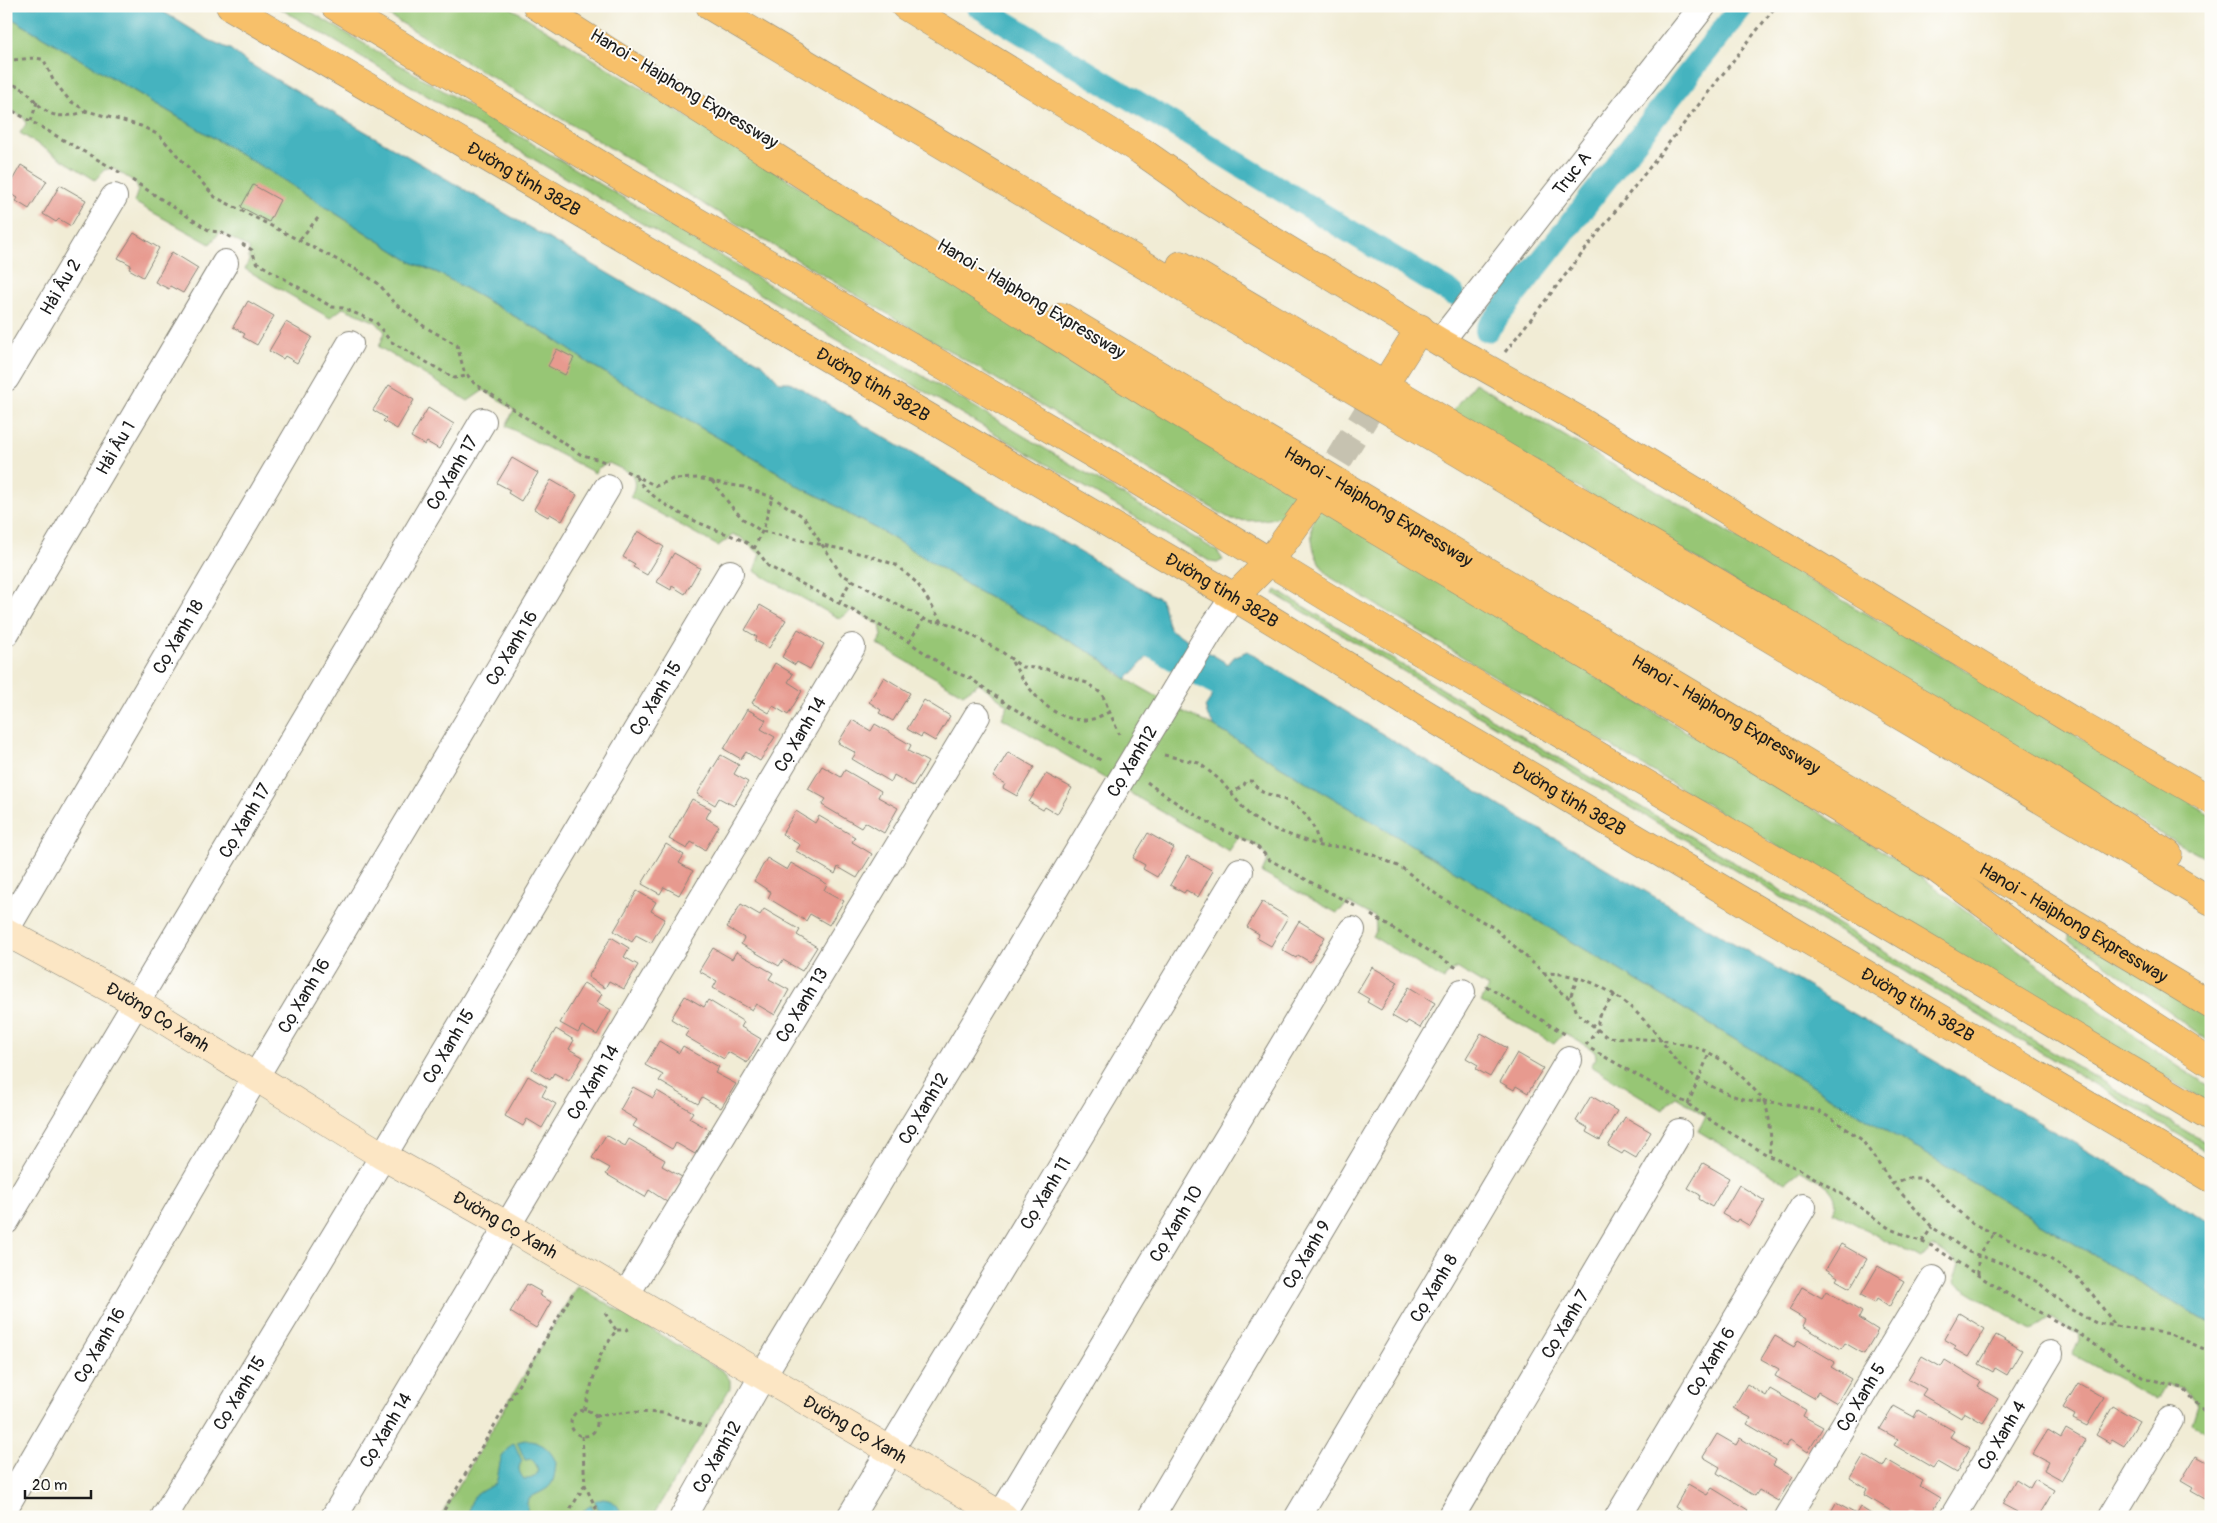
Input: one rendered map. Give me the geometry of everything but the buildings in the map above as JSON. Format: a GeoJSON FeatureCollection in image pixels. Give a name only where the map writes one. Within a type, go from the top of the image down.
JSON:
{"type":"FeatureCollection","features":[{"type":"Feature","properties":{"kind":"main road","name":"Đường tỉnh 382B"},"geometry":{"type":"LineString","coordinates":[[230,6],[1234,597],[1429,716],[2211,1178]]}},
{"type":"Feature","properties":{"kind":"main road"},"geometry":{"type":"LineString","coordinates":[[335,6],[614,174],[1105,461],[1270,561],[2211,1118]]}},
{"type":"Feature","properties":{"kind":"main road"},"geometry":{"type":"LineString","coordinates":[[537,6],[1153,397],[1630,682],[1934,867],[2109,996],[2211,1063]]}},
{"type":"Feature","properties":{"kind":"main road","name":"Hanoi - Haiphong Expressway"},"geometry":{"type":"LineString","coordinates":[[547,6],[1306,465],[2211,1005]]}},
{"type":"Feature","properties":{"kind":"main road"},"geometry":{"type":"LineString","coordinates":[[710,6],[2211,901]]}},
{"type":"Feature","properties":{"kind":"main road"},"geometry":{"type":"LineString","coordinates":[[733,6],[1278,321],[2056,783],[2178,860],[2211,878]]}},
{"type":"Feature","properties":{"kind":"main road"},"geometry":{"type":"LineString","coordinates":[[905,6],[1141,150],[1198,194],[1430,335],[1575,418],[2078,724],[2211,800]]}},
{"type":"Feature","properties":{"kind":"main road"},"geometry":{"type":"LineString","coordinates":[[1393,372],[1430,335]]}},
{"type":"Feature","properties":{"kind":"main road"},"geometry":{"type":"LineString","coordinates":[[1234,597],[1270,561],[1311,504]]}},
{"type":"Feature","properties":{"kind":"street","name":"Trục A"},"geometry":{"type":"LineString","coordinates":[[1430,335],[1703,6]]}},
{"type":"Feature","properties":{"kind":"street","name":"Hải Âu 2"},"geometry":{"type":"LineString","coordinates":[[6,378],[114,197]]}},
{"type":"Feature","properties":{"kind":"street","name":"Hải Âu 1"},"geometry":{"type":"LineString","coordinates":[[6,633],[225,263]]}},
{"type":"Feature","properties":{"kind":"street","name":"Cọ Xanh 18"},"geometry":{"type":"LineString","coordinates":[[6,931],[350,344]]}},
{"type":"Feature","properties":{"kind":"street","name":"Cọ Xanh 17"},"geometry":{"type":"LineString","coordinates":[[6,1221],[483,421]]}},
{"type":"Feature","properties":{"kind":"street","name":"Cọ Xanh 16"},"geometry":{"type":"LineString","coordinates":[[6,1506],[256,1076],[616,475]]}},
{"type":"Feature","properties":{"kind":"street","name":"Cọ Xanh 15"},"geometry":{"type":"LineString","coordinates":[[164,1517],[383,1156],[730,573]]}},
{"type":"Feature","properties":{"kind":"street","name":"Cọ Xanh12"},"geometry":{"type":"LineString","coordinates":[[683,1517],[763,1375],[1211,630],[1234,597]]}},
{"type":"Feature","properties":{"kind":"street","name":"Cọ Xanh 14"},"geometry":{"type":"LineString","coordinates":[[334,1517],[852,647]]}},
{"type":"Feature","properties":{"kind":"street","name":"Cọ Xanh 13"},"geometry":{"type":"LineString","coordinates":[[626,1295],[977,716]]}},
{"type":"Feature","properties":{"kind":"street","name":"Cọ Xanh 11"},"geometry":{"type":"LineString","coordinates":[[850,1517],[1240,870]]}},
{"type":"Feature","properties":{"kind":"street","name":"Cọ Xanh 10"},"geometry":{"type":"LineString","coordinates":[[1002,1516],[1359,917]]}},
{"type":"Feature","properties":{"kind":"street","name":"Đường Cọ Xanh"},"geometry":{"type":"LineString","coordinates":[[6,931],[135,1002],[383,1156],[508,1226],[1002,1516]]}},
{"type":"Feature","properties":{"kind":"street","name":"Cọ Xanh 9"},"geometry":{"type":"LineString","coordinates":[[1150,1517],[1469,982]]}},
{"type":"Feature","properties":{"kind":"street","name":"Cọ Xanh 8"},"geometry":{"type":"LineString","coordinates":[[1298,1517],[1576,1046]]}},
{"type":"Feature","properties":{"kind":"street","name":"Cọ Xanh 7"},"geometry":{"type":"LineString","coordinates":[[1451,1517],[1679,1132]]}},
{"type":"Feature","properties":{"kind":"street","name":"Cọ Xanh 6"},"geometry":{"type":"LineString","coordinates":[[1618,1517],[1803,1207]]}},
{"type":"Feature","properties":{"kind":"street","name":"Cọ Xanh 5"},"geometry":{"type":"LineString","coordinates":[[1788,1517],[1933,1279]]}},
{"type":"Feature","properties":{"kind":"street","name":"Cọ Xanh 4"},"geometry":{"type":"LineString","coordinates":[[1953,1517],[2050,1354]]}},
{"type":"Feature","properties":{"kind":"street"},"geometry":{"type":"LineString","coordinates":[[2112,1517],[2170,1420]]}},
{"type":"Feature","properties":{"kind":"path"},"geometry":{"type":"LineString","coordinates":[[1490,370],[1776,6]]}},
{"type":"Feature","properties":{"kind":"path"},"geometry":{"type":"LineString","coordinates":[[6,59],[12,60],[34,56],[44,60],[53,80],[70,100],[87,111],[141,126],[160,135],[215,197],[300,239],[379,284],[394,303],[425,327],[458,345],[464,371],[474,383],[580,454],[616,475],[636,476],[656,486],[672,479],[698,478],[744,487],[772,496],[804,517],[841,574],[928,621],[943,622],[955,626],[1022,667],[1046,669],[1087,683],[1102,694],[1119,734]]}},
{"type":"Feature","properties":{"kind":"path"},"geometry":{"type":"LineString","coordinates":[[6,84],[21,88],[48,113],[71,116],[87,111]]}},
{"type":"Feature","properties":{"kind":"path"},"geometry":{"type":"LineString","coordinates":[[31,121],[37,102]]}},
{"type":"Feature","properties":{"kind":"path"},"geometry":{"type":"LineString","coordinates":[[300,239],[318,218]]}},
{"type":"Feature","properties":{"kind":"path"},"geometry":{"type":"LineString","coordinates":[[636,476],[641,486],[657,501],[718,531],[740,538],[760,554],[768,566],[909,642],[951,671],[970,678],[1008,705],[1102,761]]}},
{"type":"Feature","properties":{"kind":"path"},"geometry":{"type":"LineString","coordinates":[[712,481],[743,519],[761,531],[867,555],[896,565],[918,583],[943,622]]}},
{"type":"Feature","properties":{"kind":"path"},"geometry":{"type":"LineString","coordinates":[[754,549],[772,496]]}},
{"type":"Feature","properties":{"kind":"path"},"geometry":{"type":"LineString","coordinates":[[839,603],[851,580]]}},
{"type":"Feature","properties":{"kind":"path"},"geometry":{"type":"LineString","coordinates":[[909,642],[924,618]]}},
{"type":"Feature","properties":{"kind":"path"},"geometry":{"type":"LineString","coordinates":[[1011,659],[1038,700],[1058,714],[1089,720],[1109,712]]}},
{"type":"Feature","properties":{"kind":"path"},"geometry":{"type":"LineString","coordinates":[[1160,755],[1199,763],[1220,780],[1250,816],[1268,827],[1320,846],[1344,847],[1374,855],[1402,868],[1440,897],[1494,928],[1544,973],[1559,991],[1572,999]]}},
{"type":"Feature","properties":{"kind":"path"},"geometry":{"type":"LineString","coordinates":[[1146,780],[1173,802],[1218,828],[1261,848],[1268,859],[1359,917],[1576,1046],[1688,1104],[1716,1124],[1769,1156],[1801,1170],[1836,1191],[1890,1229],[1932,1246],[2017,1300],[2078,1333],[2142,1377],[2184,1388],[2203,1410],[2211,1415]]}},
{"type":"Feature","properties":{"kind":"path"},"geometry":{"type":"LineString","coordinates":[[1230,794],[1244,785],[1246,781],[1252,781],[1265,795],[1276,797],[1298,807],[1313,824],[1320,846]]}},
{"type":"Feature","properties":{"kind":"path"},"geometry":{"type":"LineString","coordinates":[[1544,973],[1563,973],[1578,977],[1615,994],[1644,1017],[1678,1063],[1721,1091],[1743,1100],[1795,1105],[1818,1111],[1834,1120],[1862,1140],[1892,1183],[1932,1227],[1969,1252],[2007,1265],[2031,1279],[2070,1309],[2096,1323],[2170,1334],[2211,1352]]}},
{"type":"Feature","properties":{"kind":"path"},"geometry":{"type":"LineString","coordinates":[[1578,977],[1571,995],[1577,1014],[1607,1037],[1661,1040],[1696,1047],[1727,1065],[1747,1081],[1764,1102],[1770,1120],[1771,1141],[1769,1156]]}},
{"type":"Feature","properties":{"kind":"path"},"geometry":{"type":"LineString","coordinates":[[1576,1046],[1597,1030],[1599,1015],[1615,994]]}},
{"type":"Feature","properties":{"kind":"path"},"geometry":{"type":"LineString","coordinates":[[1688,1104],[1709,1054]]}},
{"type":"Feature","properties":{"kind":"path"},"geometry":{"type":"LineString","coordinates":[[1892,1183],[1909,1178],[1922,1178],[1936,1188],[1950,1204],[1973,1224],[2046,1256],[2078,1278],[2093,1295],[2115,1326]]}},
{"type":"Feature","properties":{"kind":"path"},"geometry":{"type":"LineString","coordinates":[[1922,1242],[1932,1227]]}},
{"type":"Feature","properties":{"kind":"path"},"geometry":{"type":"LineString","coordinates":[[1978,1275],[1978,1256],[1994,1232]]}},
{"type":"Feature","properties":{"kind":"path"},"geometry":{"type":"LineString","coordinates":[[440,1517],[577,1286]]}},
{"type":"Feature","properties":{"kind":"path"},"geometry":{"type":"LineString","coordinates":[[605,1312],[616,1330]]}},
{"type":"Feature","properties":{"kind":"path"},"geometry":{"type":"LineString","coordinates":[[616,1330],[626,1330],[638,1322]]}},
{"type":"Feature","properties":{"kind":"path"},"geometry":{"type":"LineString","coordinates":[[595,1416],[595,1429],[588,1435],[582,1436],[575,1433],[570,1422],[573,1415],[584,1410],[600,1356],[616,1330]]}},
{"type":"Feature","properties":{"kind":"path"},"geometry":{"type":"LineString","coordinates":[[584,1410],[595,1416],[630,1412],[664,1413],[706,1427]]}},
{"type":"Feature","properties":{"kind":"path"},"geometry":{"type":"LineString","coordinates":[[582,1436],[586,1485],[600,1517]]}},
{"type":"Feature","properties":{"kind":"path"},"geometry":{"type":"LineString","coordinates":[[569,1517],[571,1508],[586,1485]]}},
{"type":"Feature","properties":{"kind":"green space"},"geometry":{"type":"Polygon","coordinates":[[[276,6],[301,6],[1217,551],[1223,560],[1217,563],[1211,562],[276,6]]]}},
{"type":"Feature","properties":{"kind":"green space"},"geometry":{"type":"Polygon","coordinates":[[[373,6],[508,6],[1305,500],[1290,512],[1272,519],[1232,520],[373,6]]]}},
{"type":"Feature","properties":{"kind":"green space"},"geometry":{"type":"Polygon","coordinates":[[[6,15],[271,172],[413,263],[438,273],[551,337],[590,364],[776,471],[799,487],[827,500],[976,590],[1097,656],[1119,675],[1186,713],[1215,727],[2211,1324],[2211,1434],[2192,1423],[2198,1404],[2183,1388],[2166,1384],[2157,1400],[2072,1354],[2079,1341],[2078,1333],[2050,1318],[2032,1330],[1954,1282],[1960,1264],[1933,1246],[1921,1259],[1833,1212],[1835,1197],[1832,1191],[1821,1181],[1801,1170],[1785,1183],[1698,1131],[1706,1116],[1676,1097],[1663,1110],[1591,1066],[1596,1058],[1595,1051],[1564,1033],[1554,1044],[1481,1002],[1488,987],[1457,968],[1446,975],[1444,980],[1372,936],[1376,930],[1375,917],[1349,903],[1337,913],[1262,873],[1268,859],[1261,848],[1239,837],[1229,851],[1002,718],[1008,705],[979,683],[963,694],[877,644],[882,636],[880,625],[852,610],[840,619],[754,571],[760,554],[740,537],[733,535],[718,546],[630,497],[634,486],[632,474],[609,463],[598,468],[595,473],[506,426],[514,410],[484,390],[468,401],[379,347],[385,332],[376,322],[343,308],[330,318],[245,269],[249,260],[249,248],[220,232],[210,244],[134,202],[138,190],[136,183],[113,168],[104,170],[95,180],[20,133],[26,124],[24,118],[6,107],[6,15]]]}},
{"type":"Feature","properties":{"kind":"green space"},"geometry":{"type":"Polygon","coordinates":[[[1475,383],[2211,815],[2211,861],[2095,799],[1452,412],[1475,383]]]}},
{"type":"Feature","properties":{"kind":"green space"},"geometry":{"type":"Polygon","coordinates":[[[1316,506],[1907,866],[2033,961],[2179,1067],[2211,1087],[2211,1104],[1982,970],[1330,577],[1318,561],[1312,544],[1313,516],[1316,506]]]}},
{"type":"Feature","properties":{"kind":"green space"},"geometry":{"type":"Polygon","coordinates":[[[1276,590],[2211,1146],[2211,1154],[1274,594],[1276,590]]]}},
{"type":"Feature","properties":{"kind":"green space"},"geometry":{"type":"Polygon","coordinates":[[[2069,934],[2211,1014],[2211,1043],[2097,958],[2069,940],[2069,934]]]}},
{"type":"Feature","properties":{"kind":"green space"},"geometry":{"type":"Polygon","coordinates":[[[577,1286],[724,1372],[730,1380],[730,1388],[652,1517],[440,1517],[577,1286]]]}},
{"type":"Feature","properties":{"kind":"water"},"geometry":{"type":"Polygon","coordinates":[[[6,6],[154,6],[209,40],[230,49],[248,63],[763,364],[779,382],[790,382],[1160,599],[1171,630],[1228,664],[1234,657],[1247,651],[1505,809],[2211,1223],[2211,1324],[1215,727],[1208,717],[1205,707],[1213,695],[1219,680],[1158,643],[1127,679],[1097,656],[976,590],[827,500],[799,487],[776,471],[590,364],[551,337],[438,273],[413,263],[271,172],[6,15],[6,6]]]}},
{"type":"Feature","properties":{"kind":"water"},"geometry":{"type":"Polygon","coordinates":[[[525,1440],[544,1446],[556,1462],[554,1477],[550,1486],[529,1498],[527,1503],[528,1517],[469,1517],[470,1504],[473,1499],[480,1492],[496,1484],[502,1457],[514,1443],[522,1461],[519,1468],[522,1477],[529,1479],[536,1475],[537,1466],[531,1459],[525,1460],[517,1442],[525,1440]]]}},
{"type":"Feature","properties":{"kind":"water"},"geometry":{"type":"Polygon","coordinates":[[[603,1499],[616,1504],[622,1517],[610,1517],[604,1511],[599,1511],[595,1501],[603,1499]]]}},
{"type":"Feature","properties":{"kind":"water"},"geometry":{"type":"Polygon","coordinates":[[[591,1505],[596,1513],[593,1517],[582,1517],[584,1510],[591,1505]]]}},
{"type":"Feature","properties":{"kind":"waterway"},"geometry":{"type":"LineString","coordinates":[[978,6],[1453,294]]}},
{"type":"Feature","properties":{"kind":"waterway"},"geometry":{"type":"LineString","coordinates":[[1487,330],[1742,6]]}},
{"type":"Feature","properties":{"kind":"waterway"},"geometry":{"type":"LineString","coordinates":[[1127,631],[1244,700]]}},
{"type":"Feature","properties":{"kind":"tunnel"},"geometry":{"type":"LineString","coordinates":[[1316,496],[1387,381]]}}]}
